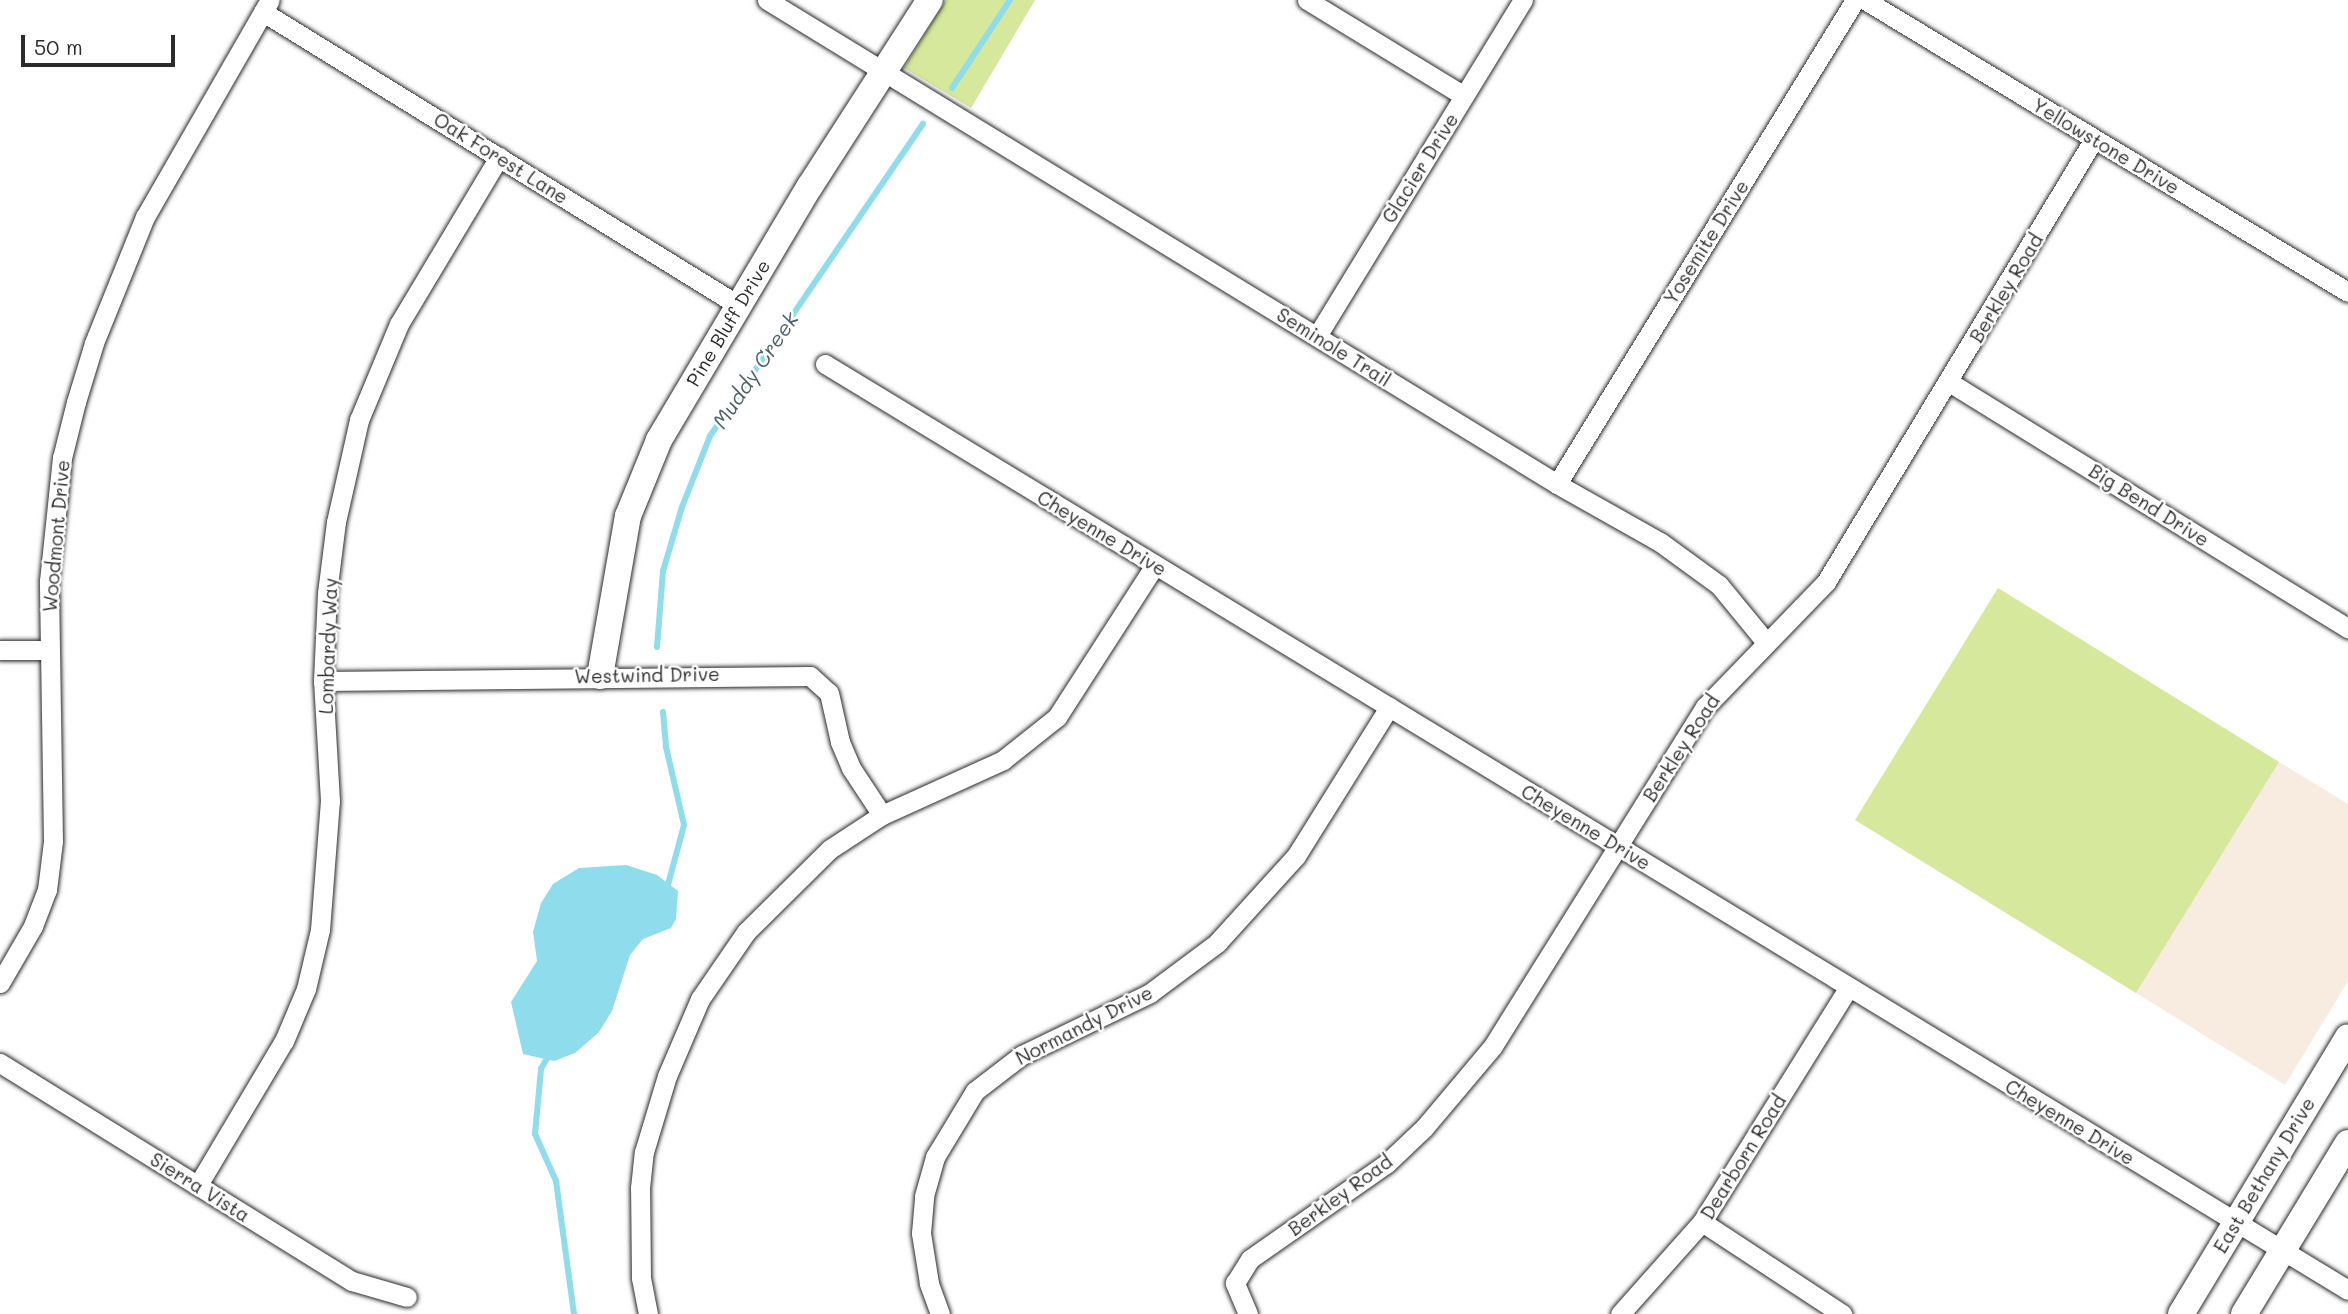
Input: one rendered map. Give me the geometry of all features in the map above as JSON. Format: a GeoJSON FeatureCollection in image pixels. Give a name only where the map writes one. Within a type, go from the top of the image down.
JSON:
{"type":"FeatureCollection","features":[{"type":"Feature","properties":{"kind":"street","name":"Seminole Trail"},"geometry":{"type":"LineString","coordinates":[[767,0],[1558,484],[1689,561],[1719,585],[1765,641]]}},
{"type":"Feature","properties":{"kind":"street","name":"Pine Bluff Drive"},"geometry":{"type":"LineString","coordinates":[[600,676],[615,571],[642,478],[738,305],[930,0]]}},
{"type":"Feature","properties":{"kind":"street"},"geometry":{"type":"LineString","coordinates":[[1307,0],[1464,96]]}},
{"type":"Feature","properties":{"kind":"street","name":"Glacier Drive"},"geometry":{"type":"LineString","coordinates":[[1317,336],[1523,0]]}},
{"type":"Feature","properties":{"kind":"street","name":"Yosemite Drive"},"geometry":{"type":"LineString","coordinates":[[1558,484],[1855,0]]}},
{"type":"Feature","properties":{"kind":"street","name":"Yellowstone Drive"},"geometry":{"type":"LineString","coordinates":[[1865,0],[2348,292]]}},
{"type":"Feature","properties":{"kind":"street","name":"Oak Forest Lane"},"geometry":{"type":"LineString","coordinates":[[267,6],[499,158],[738,305]]}},
{"type":"Feature","properties":{"kind":"street","name":"Woodmont Drive"},"geometry":{"type":"LineString","coordinates":[[0,983],[33,926],[47,890],[53,842],[47,650],[52,536],[62,457],[94,343],[145,217],[267,6]]}},
{"type":"Feature","properties":{"kind":"street","name":"Berkley Road"},"geometry":{"type":"LineString","coordinates":[[1248,1314],[1235,1283],[1238,1273],[1250,1259],[1387,1163],[1460,1088],[1493,1046],[1705,707],[1765,641],[1826,582],[1949,383],[2094,139]]}},
{"type":"Feature","properties":{"kind":"street","name":"Lombardy Way"},"geometry":{"type":"LineString","coordinates":[[198,1185],[266,1075],[306,989],[320,930],[330,801],[323,681],[336,522],[359,420],[412,299],[499,158]]}},
{"type":"Feature","properties":{"kind":"street","name":"Cheyenne Drive"},"geometry":{"type":"LineString","coordinates":[[825,364],[2348,1290]]}},
{"type":"Feature","properties":{"kind":"street","name":"Big Bend Drive"},"geometry":{"type":"LineString","coordinates":[[1949,383],[2348,628]]}},
{"type":"Feature","properties":{"kind":"street"},"geometry":{"type":"LineString","coordinates":[[648,1314],[641,1278],[639,1188],[644,1152],[681,1038],[700,999],[772,903],[830,849],[882,815],[979,772],[1042,731],[1085,678],[1155,565]]}},
{"type":"Feature","properties":{"kind":"street"},"geometry":{"type":"LineString","coordinates":[[0,650],[47,650]]}},
{"type":"Feature","properties":{"kind":"street","name":"Westwind Drive"},"geometry":{"type":"LineString","coordinates":[[323,681],[600,676],[810,676],[829,693],[847,760],[882,815]]}},
{"type":"Feature","properties":{"kind":"street","name":"Normandy Drive"},"geometry":{"type":"LineString","coordinates":[[940,1314],[929,1283],[921,1233],[924,1196],[939,1148],[975,1091],[1022,1055],[1150,993],[1217,943],[1296,856],[1389,708]]}},
{"type":"Feature","properties":{"kind":"street","name":"Dearborn Road"},"geometry":{"type":"LineString","coordinates":[[1620,1314],[1702,1223],[1849,987]]}},
{"type":"Feature","properties":{"kind":"street","name":"East Bethany Drive"},"geometry":{"type":"LineString","coordinates":[[2180,1314],[2348,1037]]}},
{"type":"Feature","properties":{"kind":"street","name":"Sierra Vista"},"geometry":{"type":"LineString","coordinates":[[0,1063],[352,1280],[407,1297]]}},
{"type":"Feature","properties":{"kind":"street"},"geometry":{"type":"LineString","coordinates":[[2244,1314],[2348,1143]]}},
{"type":"Feature","properties":{"kind":"street"},"geometry":{"type":"LineString","coordinates":[[1702,1223],[1842,1314]]}},
{"type":"Feature","properties":{"kind":"shaded area"},"geometry":{"type":"Polygon","coordinates":[[[2279,762],[2348,804],[2348,981],[2285,1085],[2136,993],[2279,762]]]}},
{"type":"Feature","properties":{"kind":"green space"},"geometry":{"type":"Polygon","coordinates":[[[946,0],[1035,0],[971,108],[904,68],[946,0]]]}},
{"type":"Feature","properties":{"kind":"green space"},"geometry":{"type":"Polygon","coordinates":[[[1998,588],[2279,762],[2136,993],[1855,820],[1998,588]]]}},
{"type":"Feature","properties":{"kind":"water"},"geometry":{"type":"Polygon","coordinates":[[[626,865],[657,875],[678,891],[676,919],[671,928],[643,939],[630,955],[612,1011],[599,1032],[575,1053],[554,1061],[523,1054],[511,1002],[537,961],[533,932],[541,903],[553,884],[579,868],[626,865]]]}},
{"type":"Feature","properties":{"kind":"waterway","name":"Muddy Creek"},"geometry":{"type":"LineString","coordinates":[[952,88],[1010,0]]}},
{"type":"Feature","properties":{"kind":"waterway","name":"Muddy Creek"},"geometry":{"type":"LineString","coordinates":[[657,647],[663,571],[682,507],[710,436],[923,124]]}},
{"type":"Feature","properties":{"kind":"waterway","name":"Muddy Creek"},"geometry":{"type":"LineString","coordinates":[[663,712],[666,747],[684,825],[666,892]]}},
{"type":"Feature","properties":{"kind":"waterway","name":"Muddy Creek"},"geometry":{"type":"LineString","coordinates":[[549,1055],[541,1069],[535,1134],[556,1181],[574,1314]]}}]}
